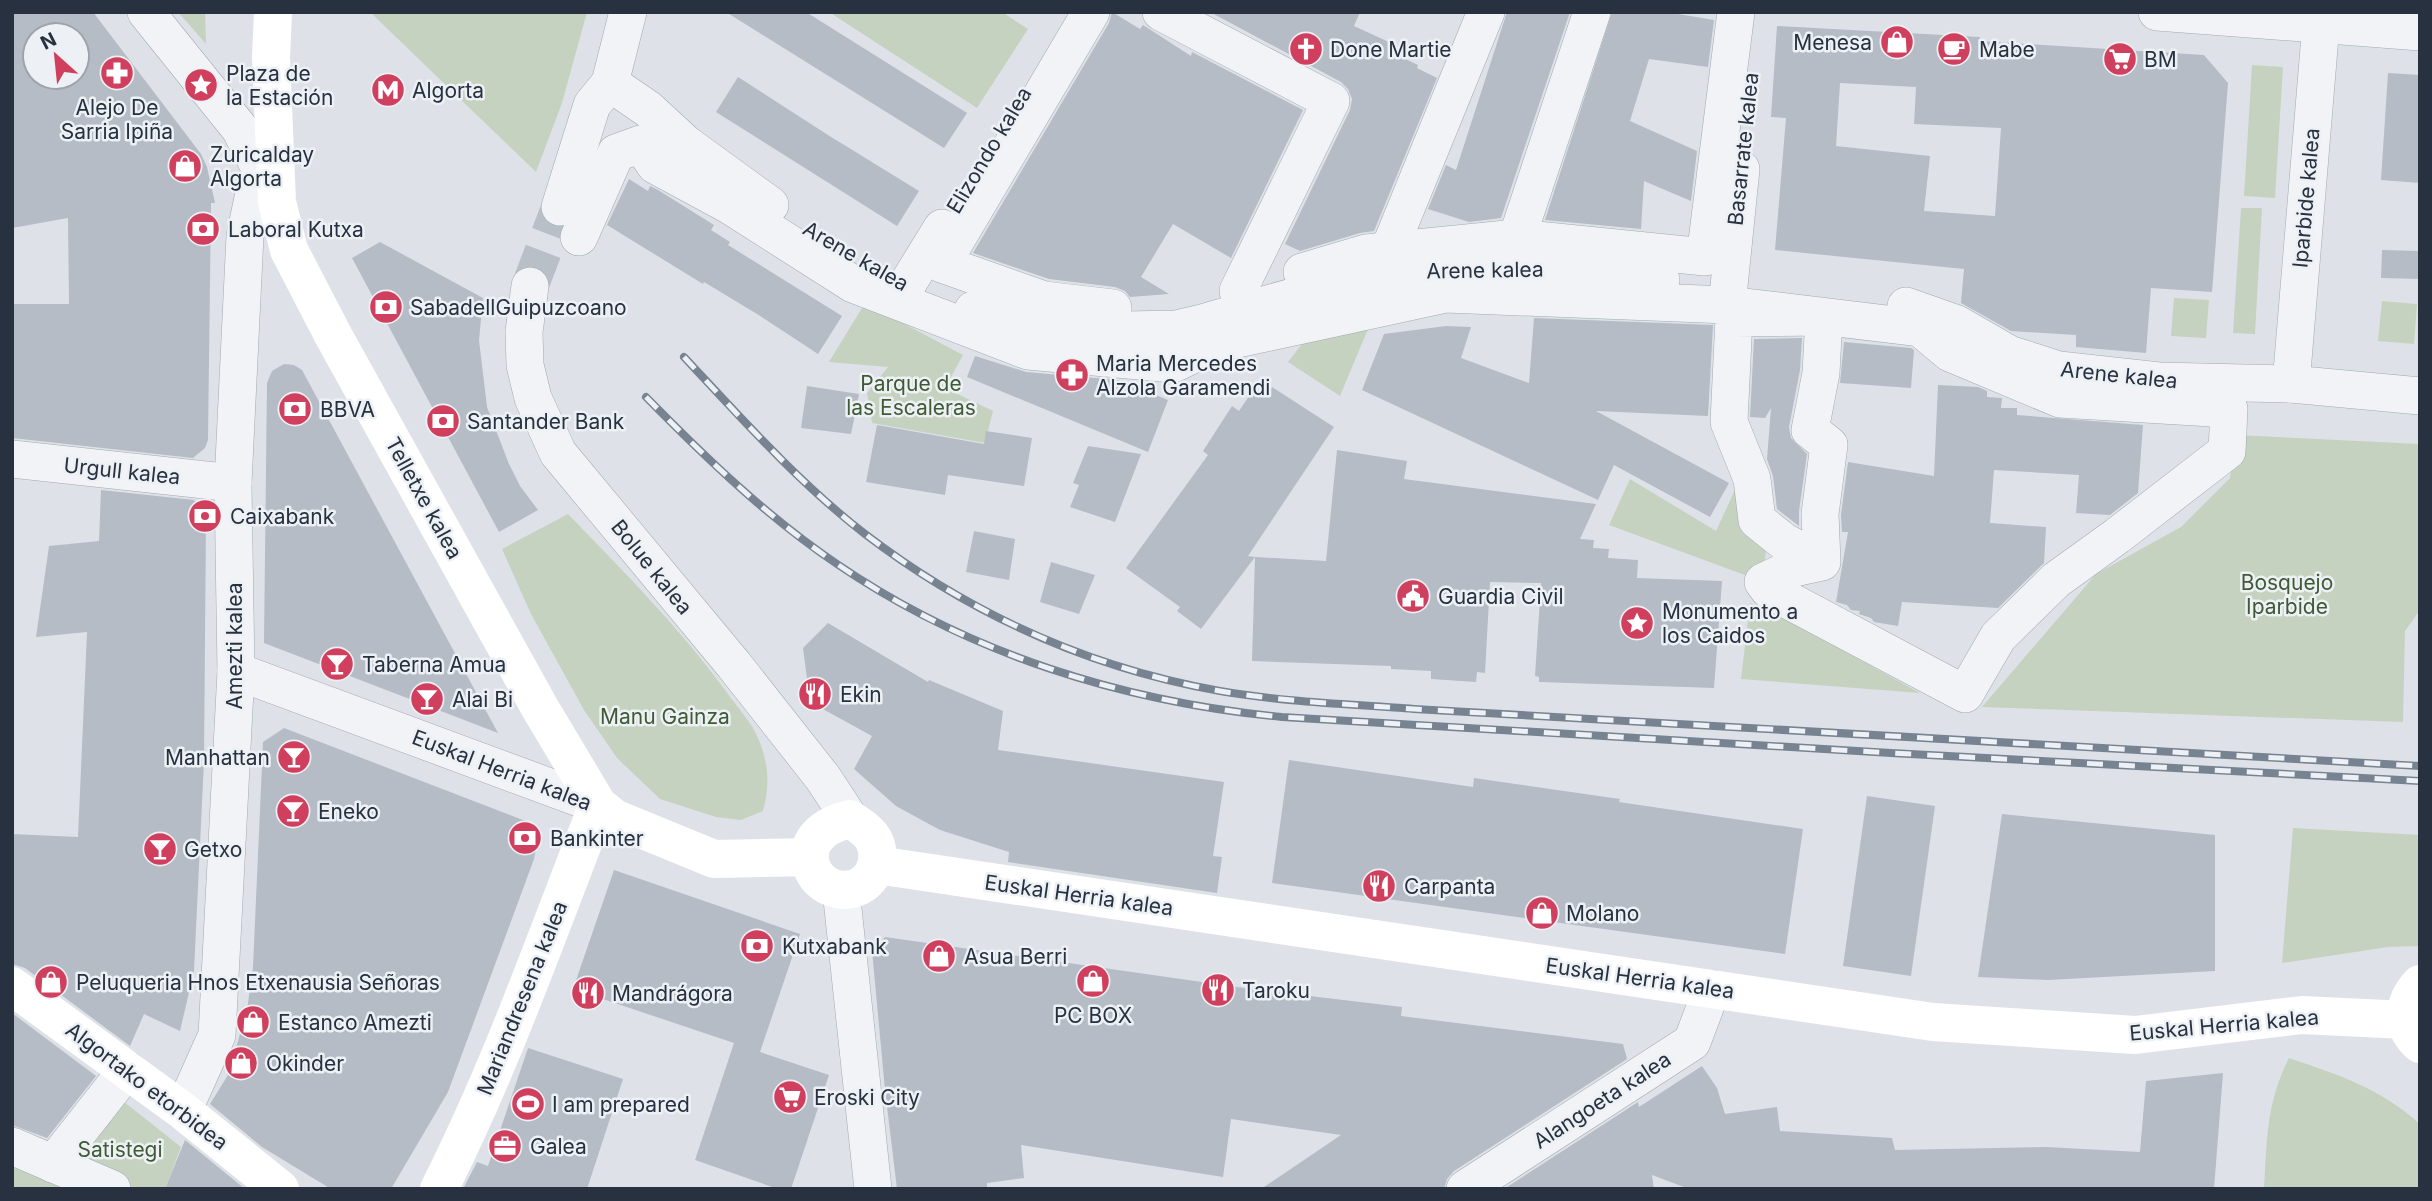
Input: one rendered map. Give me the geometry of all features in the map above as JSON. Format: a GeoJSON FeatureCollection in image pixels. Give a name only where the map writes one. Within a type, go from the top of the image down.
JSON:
{"type":"FeatureCollection","features":[{"type":"Feature","properties":{"kind":"street"},"geometry":{"type":"LineString","coordinates":[[146,12],[240,129],[277,202]]}},
{"type":"Feature","properties":{"kind":"street","name":"Telletxe kalea"},"geometry":{"type":"LineString","coordinates":[[272,12],[271,57],[277,202],[289,250],[333,335],[540,708],[598,806]]}},
{"type":"Feature","properties":{"kind":"street"},"geometry":{"type":"LineString","coordinates":[[628,12],[610,83],[592,105],[570,222],[616,153],[641,144],[655,165],[729,205],[853,284],[1028,351],[1173,364],[1215,344],[1446,294],[1728,305],[1920,328],[1950,353],[2060,399],[2230,409],[2227,450],[2056,580],[1998,637],[1965,694],[1769,590],[1763,582],[1790,569],[1822,562]]}},
{"type":"Feature","properties":{"kind":"street","name":"Elizondo kalea"},"geometry":{"type":"LineString","coordinates":[[905,288],[1073,12]]}},
{"type":"Feature","properties":{"kind":"street"},"geometry":{"type":"LineString","coordinates":[[1091,12],[942,264],[1044,300],[1148,312],[1238,290],[1366,253],[1389,250],[1517,238],[1705,257],[1736,12]]}},
{"type":"Feature","properties":{"kind":"street"},"geometry":{"type":"LineString","coordinates":[[1161,12],[1331,101],[1238,290]]}},
{"type":"Feature","properties":{"kind":"street"},"geometry":{"type":"LineString","coordinates":[[1389,250],[1486,12]]}},
{"type":"Feature","properties":{"kind":"street"},"geometry":{"type":"LineString","coordinates":[[1517,238],[1592,12]]}},
{"type":"Feature","properties":{"kind":"street","name":"Basarrate kalea"},"geometry":{"type":"LineString","coordinates":[[1729,286],[1757,12]]}},
{"type":"Feature","properties":{"kind":"street"},"geometry":{"type":"LineString","coordinates":[[2157,12],[2321,19],[2420,32]]}},
{"type":"Feature","properties":{"kind":"street","name":"Iparbide kalea"},"geometry":{"type":"LineString","coordinates":[[2291,384],[2321,19]]}},
{"type":"Feature","properties":{"kind":"street","name":"Arene kalea"},"geometry":{"type":"LineString","coordinates":[[610,83],[648,109],[686,144],[767,203],[905,288],[971,309],[1047,327],[1176,329],[1313,291],[1433,268],[1512,265],[1913,307],[1957,324],[2009,354],[2059,370],[2159,381],[2291,384],[2420,396]]}},
{"type":"Feature","properties":{"kind":"street","name":"Amezti kalea"},"geometry":{"type":"LineString","coordinates":[[183,1111],[217,1035],[236,671],[233,483],[245,236],[254,198],[277,202]]}},
{"type":"Feature","properties":{"kind":"street","name":"Bolue kalea"},"geometry":{"type":"LineString","coordinates":[[530,286],[524,332],[525,365],[533,398],[558,453],[734,665],[823,778],[850,819]]}},
{"type":"Feature","properties":{"kind":"street"},"geometry":{"type":"LineString","coordinates":[[1822,562],[1821,514],[1829,445],[1810,430],[1821,373],[1824,317]]}},
{"type":"Feature","properties":{"kind":"street"},"geometry":{"type":"LineString","coordinates":[[1822,562],[1783,541],[1757,520],[1752,479],[1729,422],[1734,318],[1824,317]]}},
{"type":"Feature","properties":{"kind":"street","name":"Urgull kalea"},"geometry":{"type":"LineString","coordinates":[[12,459],[233,483]]}},
{"type":"Feature","properties":{"kind":"street","name":"Euskal Herria kalea"},"geometry":{"type":"LineString","coordinates":[[236,671],[598,806],[614,818],[714,859],[810,857]]}},
{"type":"Feature","properties":{"kind":"street","name":"Mariandresena kalea"},"geometry":{"type":"LineString","coordinates":[[439,1189],[517,1017],[598,806]]}},
{"type":"Feature","properties":{"kind":"street"},"geometry":{"type":"LineString","coordinates":[[850,819],[869,832],[875,842],[877,865],[864,884],[841,890],[822,882],[816,875],[810,857],[811,845],[825,827],[850,819]]}},
{"type":"Feature","properties":{"kind":"street","name":"Euskal Herria kalea"},"geometry":{"type":"LineString","coordinates":[[877,865],[1933,1022],[2135,1035],[2302,1015],[2413,1032],[2406,1006],[2420,984]]}},
{"type":"Feature","properties":{"kind":"street"},"geometry":{"type":"LineString","coordinates":[[841,890],[873,1189]]}},
{"type":"Feature","properties":{"kind":"street","name":"Algortako etorbidea"},"geometry":{"type":"LineString","coordinates":[[12,986],[183,1111],[280,1189]]}},
{"type":"Feature","properties":{"kind":"street","name":"Alangoeta kalea"},"geometry":{"type":"LineString","coordinates":[[1471,1187],[1692,1042],[1712,989]]}},
{"type":"Feature","properties":{"kind":"street"},"geometry":{"type":"LineString","coordinates":[[53,1164],[127,1070]]}},
{"type":"Feature","properties":{"kind":"street"},"geometry":{"type":"LineString","coordinates":[[12,1146],[112,1189]]}},
{"type":"Feature","properties":{"kind":"green space"},"geometry":{"type":"Polygon","coordinates":[[[178,12],[205,12],[206,44],[178,12]]]}},
{"type":"Feature","properties":{"kind":"green space"},"geometry":{"type":"Polygon","coordinates":[[[370,12],[587,12],[562,103],[536,172],[370,12]]]}},
{"type":"Feature","properties":{"kind":"green space"},"geometry":{"type":"Polygon","coordinates":[[[829,12],[1002,12],[1028,29],[977,108],[829,12]]]}},
{"type":"Feature","properties":{"kind":"green space"},"geometry":{"type":"Polygon","coordinates":[[[2252,65],[2283,67],[2275,198],[2244,196],[2252,65]]]}},
{"type":"Feature","properties":{"kind":"green space"},"geometry":{"type":"Polygon","coordinates":[[[2241,208],[2262,208],[2255,334],[2233,333],[2241,208]]]}},
{"type":"Feature","properties":{"kind":"green space"},"geometry":{"type":"Polygon","coordinates":[[[2174,298],[2209,300],[2206,338],[2171,336],[2174,298]]]}},
{"type":"Feature","properties":{"kind":"green space"},"geometry":{"type":"Polygon","coordinates":[[[2382,301],[2417,304],[2414,344],[2378,341],[2382,301]]]}},
{"type":"Feature","properties":{"kind":"green space","name":"Parque de las Escaleras"},"geometry":{"type":"Polygon","coordinates":[[[865,303],[963,355],[945,388],[993,411],[985,443],[872,423],[867,393],[888,367],[829,362],[865,303]]]}},
{"type":"Feature","properties":{"kind":"green space"},"geometry":{"type":"Polygon","coordinates":[[[1373,317],[1340,396],[1288,362],[1308,336],[1373,317]]]}},
{"type":"Feature","properties":{"kind":"green space","name":"Bosquejo Iparbide"},"geometry":{"type":"Polygon","coordinates":[[[2236,435],[2420,444],[2420,610],[2405,631],[2403,722],[1982,707],[2096,574],[2181,527],[2230,478],[2236,435]]]}},
{"type":"Feature","properties":{"kind":"green space"},"geometry":{"type":"Polygon","coordinates":[[[1630,479],[1716,531],[1739,481],[1768,538],[1763,572],[1753,578],[1609,525],[1630,479]]]}},
{"type":"Feature","properties":{"kind":"green space","name":"Manu Gainza"},"geometry":{"type":"Polygon","coordinates":[[[568,514],[671,624],[710,670],[752,727],[762,747],[766,765],[767,793],[763,811],[741,820],[716,817],[660,799],[617,758],[584,710],[531,614],[502,549],[568,514]]]}},
{"type":"Feature","properties":{"kind":"green space"},"geometry":{"type":"Polygon","coordinates":[[[1750,603],[1779,615],[1920,693],[1741,679],[1750,603]]]}},
{"type":"Feature","properties":{"kind":"green space"},"geometry":{"type":"Polygon","coordinates":[[[2293,828],[2420,835],[2420,946],[2388,947],[2282,963],[2293,828]]]}},
{"type":"Feature","properties":{"kind":"green space"},"geometry":{"type":"Polygon","coordinates":[[[2289,1058],[2374,1092],[2420,1124],[2420,1189],[2264,1189],[2272,1106],[2289,1058]]]}},
{"type":"Feature","properties":{"kind":"green space","name":"Satistegi"},"geometry":{"type":"Polygon","coordinates":[[[114,1094],[181,1147],[165,1189],[12,1189],[12,1160],[62,1153],[114,1094]]]}},
{"type":"Feature","properties":{"kind":"building"},"geometry":{"type":"Polygon","coordinates":[[[12,12],[93,12],[201,154],[207,167],[215,203],[211,203],[208,440],[205,448],[193,458],[12,438],[12,304],[69,304],[68,218],[12,228],[12,12]]]}},
{"type":"Feature","properties":{"kind":"building"},"geometry":{"type":"Polygon","coordinates":[[[726,12],[806,12],[967,113],[944,148],[726,12]]]}},
{"type":"Feature","properties":{"kind":"building"},"geometry":{"type":"Polygon","coordinates":[[[1112,12],[1140,29],[1143,25],[1191,56],[1192,52],[1303,110],[1231,258],[1173,224],[1141,277],[1169,294],[1130,297],[1125,291],[1115,287],[1049,279],[973,253],[1109,23],[1112,12]]]}},
{"type":"Feature","properties":{"kind":"building"},"geometry":{"type":"Polygon","coordinates":[[[1210,12],[1360,12],[1354,26],[1404,49],[1401,57],[1437,78],[1374,231],[1300,251],[1285,244],[1350,110],[1352,99],[1341,82],[1210,12]]]}},
{"type":"Feature","properties":{"kind":"building"},"geometry":{"type":"Polygon","coordinates":[[[1507,12],[1570,12],[1501,218],[1469,222],[1428,209],[1446,165],[1456,170],[1507,12]]]}},
{"type":"Feature","properties":{"kind":"building"},"geometry":{"type":"Polygon","coordinates":[[[1612,12],[1666,12],[1714,20],[1708,67],[1649,59],[1630,121],[1697,151],[1691,201],[1644,181],[1641,229],[1545,220],[1612,12]]]}},
{"type":"Feature","properties":{"kind":"building"},"geometry":{"type":"Polygon","coordinates":[[[1777,26],[1980,37],[1980,41],[2204,55],[2228,83],[2212,292],[2151,288],[2146,353],[2076,347],[2076,335],[2011,331],[1961,303],[1964,269],[1775,250],[1786,118],[1771,117],[1777,26]],[[1840,83],[1836,146],[1930,156],[1924,211],[1995,216],[2001,128],[1914,124],[1916,87],[1840,83]]]}},
{"type":"Feature","properties":{"kind":"building"},"geometry":{"type":"Polygon","coordinates":[[[2388,73],[2420,75],[2420,183],[2381,180],[2388,73]]]}},
{"type":"Feature","properties":{"kind":"building"},"geometry":{"type":"Polygon","coordinates":[[[738,77],[919,191],[897,226],[716,112],[738,77]]]}},
{"type":"Feature","properties":{"kind":"building"},"geometry":{"type":"Polygon","coordinates":[[[629,179],[648,191],[650,186],[658,190],[714,225],[711,230],[730,242],[728,245],[842,316],[818,354],[757,314],[607,225],[629,179]]]}},
{"type":"Feature","properties":{"kind":"building"},"geometry":{"type":"Polygon","coordinates":[[[380,242],[483,298],[479,340],[487,407],[509,464],[520,486],[538,510],[499,532],[352,258],[380,242]]]}},
{"type":"Feature","properties":{"kind":"building"},"geometry":{"type":"Polygon","coordinates":[[[2382,250],[2420,251],[2420,279],[2381,278],[2382,250]]]}},
{"type":"Feature","properties":{"kind":"building"},"geometry":{"type":"Polygon","coordinates":[[[1534,318],[1713,325],[1708,416],[1596,411],[1729,483],[1710,517],[1614,465],[1598,500],[1362,390],[1384,334],[1446,326],[1471,327],[1461,358],[1529,383],[1534,318]]]}},
{"type":"Feature","properties":{"kind":"building"},"geometry":{"type":"Polygon","coordinates":[[[1802,338],[1800,370],[1789,427],[1791,438],[1807,454],[1799,526],[1777,509],[1773,476],[1767,459],[1771,408],[1765,418],[1750,417],[1754,339],[1802,338]]]}},
{"type":"Feature","properties":{"kind":"building"},"geometry":{"type":"Polygon","coordinates":[[[1844,342],[1914,350],[1911,388],[1840,383],[1844,342]]]}},
{"type":"Feature","properties":{"kind":"building"},"geometry":{"type":"Polygon","coordinates":[[[975,356],[1026,372],[1118,380],[1168,400],[1148,452],[967,377],[975,356]]]}},
{"type":"Feature","properties":{"kind":"building"},"geometry":{"type":"Polygon","coordinates":[[[284,364],[294,365],[302,370],[498,733],[264,643],[267,383],[272,371],[284,364]]]}},
{"type":"Feature","properties":{"kind":"building"},"geometry":{"type":"Polygon","coordinates":[[[1938,385],[1978,387],[1987,391],[1987,397],[2002,398],[2001,408],[2017,408],[2017,415],[2143,425],[2138,493],[2110,515],[2076,513],[2079,475],[1994,470],[1990,523],[2046,527],[2044,563],[1998,608],[1902,602],[1898,626],[1874,622],[1871,618],[1859,614],[1860,611],[1851,610],[1847,605],[1836,602],[1848,532],[1842,532],[1841,515],[1848,462],[1934,476],[1938,385]]]}},
{"type":"Feature","properties":{"kind":"building"},"geometry":{"type":"Polygon","coordinates":[[[807,386],[859,394],[851,434],[801,428],[807,386]]]}},
{"type":"Feature","properties":{"kind":"building"},"geometry":{"type":"Polygon","coordinates":[[[1272,387],[1334,427],[1248,556],[1255,557],[1201,629],[1177,611],[1180,607],[1126,568],[1208,455],[1203,451],[1232,406],[1239,411],[1253,390],[1265,398],[1272,387]]]}},
{"type":"Feature","properties":{"kind":"building"},"geometry":{"type":"Polygon","coordinates":[[[877,425],[984,444],[986,431],[1032,438],[1024,486],[948,475],[945,495],[866,482],[877,425]]]}},
{"type":"Feature","properties":{"kind":"building"},"geometry":{"type":"Polygon","coordinates":[[[1088,446],[1141,454],[1115,522],[1070,507],[1079,485],[1073,483],[1088,446]]]}},
{"type":"Feature","properties":{"kind":"building"},"geometry":{"type":"Polygon","coordinates":[[[1337,450],[1407,461],[1404,479],[1596,504],[1580,539],[1594,540],[1593,548],[1609,549],[1608,558],[1638,560],[1637,578],[1722,581],[1714,688],[1539,682],[1539,677],[1535,676],[1541,583],[1490,582],[1485,673],[1477,672],[1476,682],[1431,679],[1431,671],[1391,669],[1391,666],[1252,661],[1255,557],[1326,561],[1337,450]]]}},
{"type":"Feature","properties":{"kind":"building"},"geometry":{"type":"Polygon","coordinates":[[[101,490],[194,500],[204,510],[206,517],[204,761],[194,971],[180,1031],[144,1014],[130,1046],[25,968],[12,964],[12,834],[78,837],[87,632],[36,637],[49,546],[99,541],[101,490]]]}},
{"type":"Feature","properties":{"kind":"building"},"geometry":{"type":"Polygon","coordinates":[[[974,531],[1015,539],[1009,580],[966,572],[974,531]]]}},
{"type":"Feature","properties":{"kind":"building"},"geometry":{"type":"Polygon","coordinates":[[[1051,562],[1095,575],[1079,614],[1040,602],[1051,562]]]}},
{"type":"Feature","properties":{"kind":"building"},"geometry":{"type":"Polygon","coordinates":[[[828,623],[928,682],[929,680],[1003,711],[998,750],[1224,782],[1213,856],[1222,857],[1217,893],[1008,862],[1009,852],[940,830],[896,806],[854,769],[872,736],[810,702],[803,648],[828,623]]]}},
{"type":"Feature","properties":{"kind":"building"},"geometry":{"type":"Polygon","coordinates":[[[284,728],[528,822],[537,844],[534,859],[448,1092],[391,1189],[331,1189],[262,1147],[210,1104],[228,1075],[247,1010],[253,967],[263,742],[284,728]]]}},
{"type":"Feature","properties":{"kind":"building"},"geometry":{"type":"Polygon","coordinates":[[[1289,760],[1473,787],[1474,778],[1803,829],[1785,954],[1272,883],[1289,760]]]}},
{"type":"Feature","properties":{"kind":"building"},"geometry":{"type":"Polygon","coordinates":[[[1867,796],[1935,806],[1911,976],[1843,966],[1867,796]]]}},
{"type":"Feature","properties":{"kind":"building"},"geometry":{"type":"Polygon","coordinates":[[[2002,814],[2215,835],[2215,971],[2048,980],[1978,977],[2002,814]]]}},
{"type":"Feature","properties":{"kind":"building"},"geometry":{"type":"Polygon","coordinates":[[[614,870],[800,934],[760,1052],[829,1075],[791,1189],[778,1189],[695,1160],[734,1043],[573,989],[614,870]]]}},
{"type":"Feature","properties":{"kind":"building"},"geometry":{"type":"Polygon","coordinates":[[[885,937],[1251,989],[1402,1007],[1401,1016],[1623,1044],[1627,1059],[1454,1171],[1447,1179],[1444,1189],[1261,1189],[1341,1135],[1231,1119],[1223,1177],[1021,1145],[1024,1178],[987,1183],[987,1189],[897,1189],[872,950],[885,937]]]}},
{"type":"Feature","properties":{"kind":"building"},"geometry":{"type":"Polygon","coordinates":[[[12,1013],[96,1076],[47,1138],[12,1125],[12,1013]]]}},
{"type":"Feature","properties":{"kind":"building"},"geometry":{"type":"Polygon","coordinates":[[[528,1048],[623,1079],[587,1189],[463,1189],[477,1162],[488,1166],[528,1048]]]}},
{"type":"Feature","properties":{"kind":"building"},"geometry":{"type":"Polygon","coordinates":[[[1702,1066],[1717,1088],[1725,1114],[1777,1107],[1780,1131],[1892,1138],[1895,1150],[2046,1147],[2140,1152],[2146,1081],[2223,1073],[2214,1189],[1689,1189],[1652,1175],[1654,1189],[1504,1189],[1638,1102],[1639,1107],[1702,1066]]]}},
{"type":"Feature","properties":{"kind":"building"},"geometry":{"type":"Polygon","coordinates":[[[185,1140],[245,1189],[165,1189],[185,1140]]]}},
{"type":"Feature","properties":{"kind":"tunnel"},"geometry":{"type":"LineString","coordinates":[[530,286],[560,207]]}},
{"type":"Feature","properties":{"kind":"railway"},"geometry":{"type":"LineString","coordinates":[[684,357],[771,449],[817,493],[865,534],[905,563],[989,613],[1033,634],[1124,668],[1172,681],[1268,698],[1414,709],[2420,766]]}},
{"type":"Feature","properties":{"kind":"railway"},"geometry":{"type":"LineString","coordinates":[[646,397],[761,506],[811,546],[888,596],[940,624],[1050,669],[1164,699],[1282,717],[2420,781]]}},
{"type":"Feature","properties":{"kind":"place","name":"Menesa"},"geometry":{"type":"Point","coordinates":[1897,42]}},
{"type":"Feature","properties":{"kind":"place","name":"Done Martie"},"geometry":{"type":"Point","coordinates":[1306,49]}},
{"type":"Feature","properties":{"kind":"place","name":"Mabe"},"geometry":{"type":"Point","coordinates":[1954,49]}},
{"type":"Feature","properties":{"kind":"place","name":"BM"},"geometry":{"type":"Point","coordinates":[2120,59]}},
{"type":"Feature","properties":{"kind":"place","name":"Alejo De Sarria Ipiña"},"geometry":{"type":"Point","coordinates":[117,73]}},
{"type":"Feature","properties":{"kind":"place","name":"Plaza de la Estación"},"geometry":{"type":"Point","coordinates":[201,85]}},
{"type":"Feature","properties":{"kind":"place","name":"Algorta"},"geometry":{"type":"Point","coordinates":[388,90]}},
{"type":"Feature","properties":{"kind":"place","name":"Zuricalday Algorta"},"geometry":{"type":"Point","coordinates":[185,166]}},
{"type":"Feature","properties":{"kind":"place","name":"Laboral Kutxa"},"geometry":{"type":"Point","coordinates":[203,229]}},
{"type":"Feature","properties":{"kind":"place","name":"SabadellGuipuzcoano"},"geometry":{"type":"Point","coordinates":[386,307]}},
{"type":"Feature","properties":{"kind":"place","name":"Maria Mercedes Alzola Garamendi"},"geometry":{"type":"Point","coordinates":[1072,375]}},
{"type":"Feature","properties":{"kind":"place","name":"BBVA"},"geometry":{"type":"Point","coordinates":[295,409]}},
{"type":"Feature","properties":{"kind":"place","name":"Santander Bank"},"geometry":{"type":"Point","coordinates":[443,421]}},
{"type":"Feature","properties":{"kind":"place","name":"Caixabank"},"geometry":{"type":"Point","coordinates":[205,516]}},
{"type":"Feature","properties":{"kind":"place","name":"Guardia Civil"},"geometry":{"type":"Point","coordinates":[1413,596]}},
{"type":"Feature","properties":{"kind":"place","name":"Monumento a los Caidos"},"geometry":{"type":"Point","coordinates":[1637,623]}},
{"type":"Feature","properties":{"kind":"place","name":"Taberna Amua"},"geometry":{"type":"Point","coordinates":[337,664]}},
{"type":"Feature","properties":{"kind":"place","name":"Ekin"},"geometry":{"type":"Point","coordinates":[815,694]}},
{"type":"Feature","properties":{"kind":"place","name":"Alai Bi"},"geometry":{"type":"Point","coordinates":[427,699]}},
{"type":"Feature","properties":{"kind":"place","name":"Manhattan"},"geometry":{"type":"Point","coordinates":[294,757]}},
{"type":"Feature","properties":{"kind":"place","name":"Eneko"},"geometry":{"type":"Point","coordinates":[293,811]}},
{"type":"Feature","properties":{"kind":"place","name":"Bankinter"},"geometry":{"type":"Point","coordinates":[525,838]}},
{"type":"Feature","properties":{"kind":"place","name":"Getxo"},"geometry":{"type":"Point","coordinates":[160,849]}},
{"type":"Feature","properties":{"kind":"place","name":"Carpanta"},"geometry":{"type":"Point","coordinates":[1379,886]}},
{"type":"Feature","properties":{"kind":"place","name":"Molano"},"geometry":{"type":"Point","coordinates":[1542,913]}},
{"type":"Feature","properties":{"kind":"place","name":"Kutxabank"},"geometry":{"type":"Point","coordinates":[757,946]}},
{"type":"Feature","properties":{"kind":"place","name":"Asua Berri"},"geometry":{"type":"Point","coordinates":[939,956]}},
{"type":"Feature","properties":{"kind":"place","name":"PC BOX"},"geometry":{"type":"Point","coordinates":[1093,981]}},
{"type":"Feature","properties":{"kind":"place","name":"Peluqueria Hnos Etxenausia Señoras"},"geometry":{"type":"Point","coordinates":[51,982]}},
{"type":"Feature","properties":{"kind":"place","name":"Taroku"},"geometry":{"type":"Point","coordinates":[1218,990]}},
{"type":"Feature","properties":{"kind":"place","name":"Mandrágora"},"geometry":{"type":"Point","coordinates":[588,993]}},
{"type":"Feature","properties":{"kind":"place","name":"Estanco Amezti"},"geometry":{"type":"Point","coordinates":[253,1022]}},
{"type":"Feature","properties":{"kind":"place","name":"Okinder"},"geometry":{"type":"Point","coordinates":[241,1063]}},
{"type":"Feature","properties":{"kind":"place","name":"Eroski City"},"geometry":{"type":"Point","coordinates":[790,1097]}},
{"type":"Feature","properties":{"kind":"place","name":"I am prepared"},"geometry":{"type":"Point","coordinates":[528,1104]}},
{"type":"Feature","properties":{"kind":"place","name":"Galea"},"geometry":{"type":"Point","coordinates":[505,1146]}}]}
